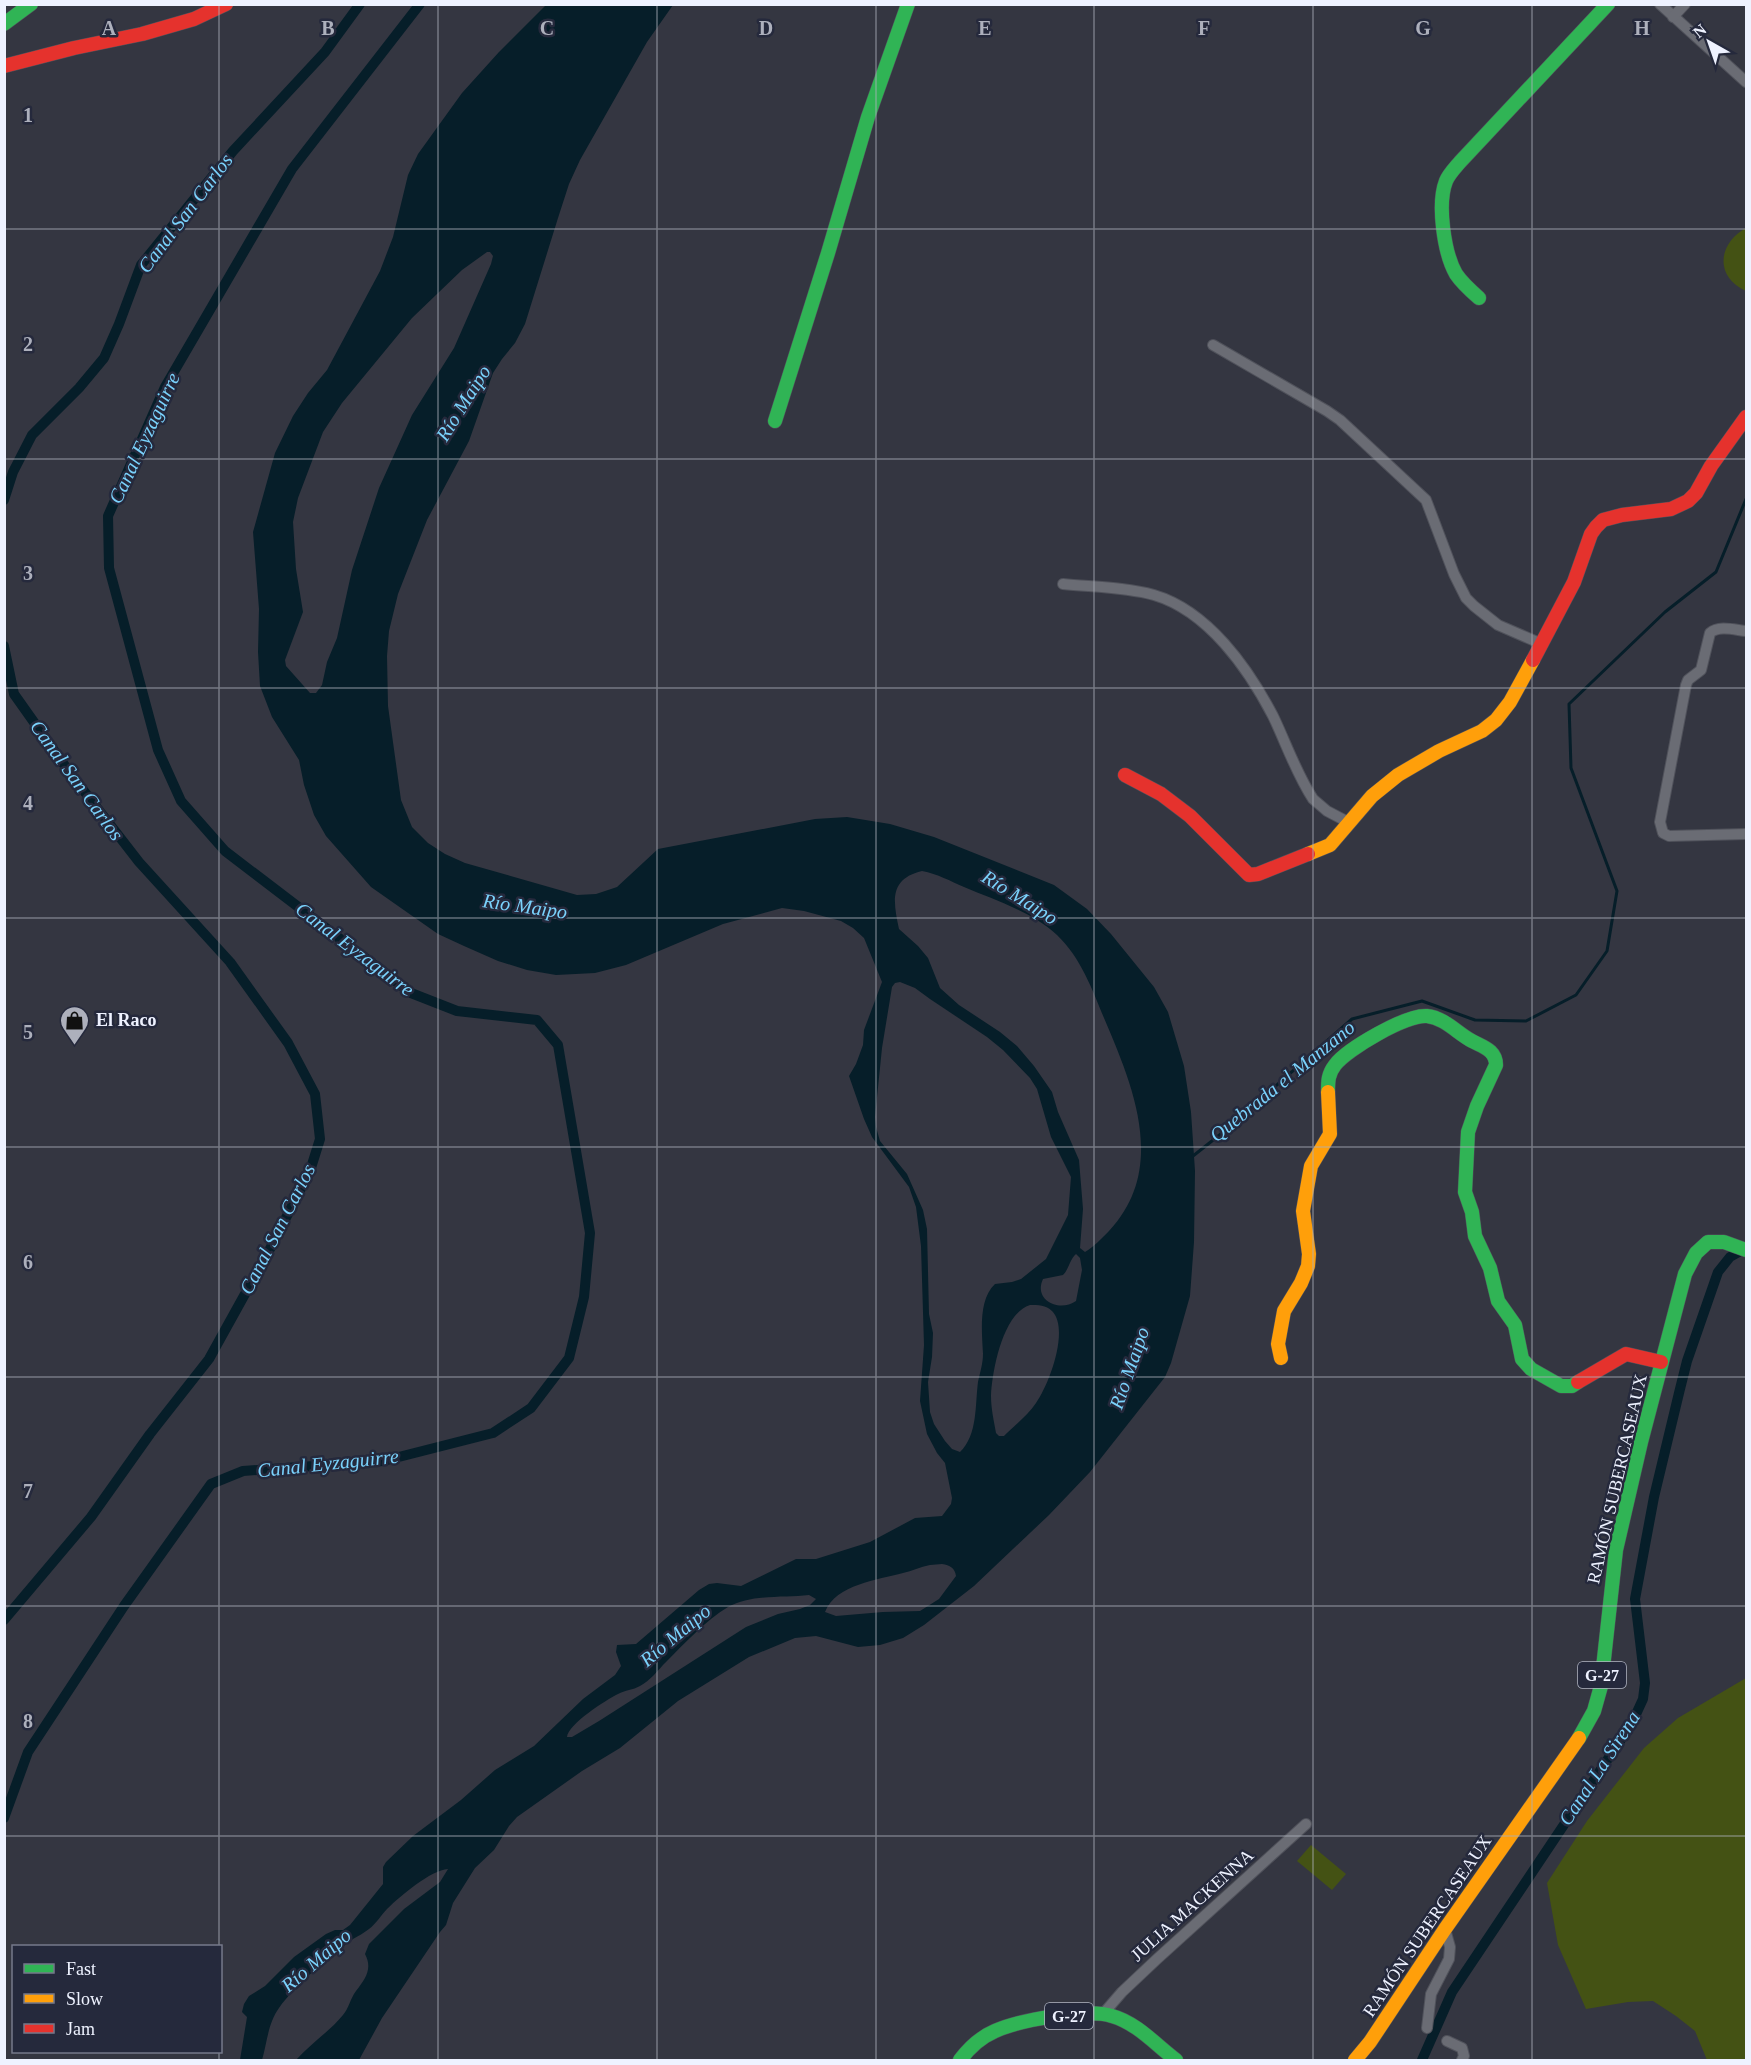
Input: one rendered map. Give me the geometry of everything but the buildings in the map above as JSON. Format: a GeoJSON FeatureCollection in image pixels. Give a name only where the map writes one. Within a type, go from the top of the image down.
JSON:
{"type":"FeatureCollection","features":[{"type":"Feature","properties":{"kind":"street"},"geometry":{"type":"LineString","coordinates":[[4,24],[31,4]]}},
{"type":"Feature","properties":{"kind":"street"},"geometry":{"type":"LineString","coordinates":[[6,65],[142,34],[194,19],[226,4]]}},
{"type":"Feature","properties":{"kind":"street"},"geometry":{"type":"LineString","coordinates":[[775,421],[828,254],[868,117],[908,4]]}},
{"type":"Feature","properties":{"kind":"street"},"geometry":{"type":"LineString","coordinates":[[1479,298],[1460,280],[1454,269],[1444,226],[1445,183],[1460,162],[1608,4]]}},
{"type":"Feature","properties":{"kind":"street"},"geometry":{"type":"LineString","coordinates":[[1660,4],[1746,82]]}},
{"type":"Feature","properties":{"kind":"street"},"geometry":{"type":"LineString","coordinates":[[1673,17],[1685,4]]}},
{"type":"Feature","properties":{"kind":"street"},"geometry":{"type":"LineString","coordinates":[[1213,345],[1340,420],[1426,500],[1454,574],[1466,598],[1498,625],[1542,644]]}},
{"type":"Feature","properties":{"kind":"street"},"geometry":{"type":"LineString","coordinates":[[1125,775],[1160,792],[1187,811],[1249,875],[1258,874],[1330,845],[1372,796],[1398,775],[1439,751],[1482,731],[1496,720],[1510,702],[1542,644],[1574,582],[1591,534],[1596,527],[1603,520],[1622,514],[1671,509],[1688,501],[1696,493],[1707,473],[1746,417]]}},
{"type":"Feature","properties":{"kind":"street"},"geometry":{"type":"LineString","coordinates":[[1063,584],[1151,594],[1170,601],[1200,621],[1227,647],[1258,690],[1312,799],[1348,822]]}},
{"type":"Feature","properties":{"kind":"street"},"geometry":{"type":"LineString","coordinates":[[1746,632],[1714,629],[1710,633],[1701,670],[1688,680],[1660,822],[1663,833],[1669,836],[1746,834]]}},
{"type":"Feature","properties":{"kind":"street"},"geometry":{"type":"LineString","coordinates":[[1281,1358],[1278,1344],[1284,1311],[1301,1283],[1308,1266],[1309,1254],[1303,1211],[1311,1166],[1330,1134],[1328,1078],[1333,1067],[1341,1058],[1398,1022],[1411,1017],[1428,1016],[1445,1022],[1460,1035],[1492,1052],[1496,1058],[1496,1065],[1468,1132],[1465,1192],[1472,1212],[1475,1236],[1490,1268],[1498,1302],[1515,1325],[1522,1359],[1531,1369],[1561,1386],[1572,1386],[1626,1354],[1662,1362]]}},
{"type":"Feature","properties":{"kind":"street","name":"RAMÓN SUBERCASEAUX"},"geometry":{"type":"LineString","coordinates":[[1355,2061],[1570,1752],[1592,1713],[1602,1680],[1616,1552],[1662,1362],[1689,1265],[1704,1244],[1711,1240],[1746,1250]]}},
{"type":"Feature","properties":{"kind":"street","name":"JULIA MACKENNA"},"geometry":{"type":"LineString","coordinates":[[1103,2014],[1150,1966],[1306,1824]]}},
{"type":"Feature","properties":{"kind":"street"},"geometry":{"type":"LineString","coordinates":[[1427,2028],[1431,1994],[1446,1966],[1450,1953],[1445,1929]]}},
{"type":"Feature","properties":{"kind":"street","name":"G-27"},"geometry":{"type":"LineString","coordinates":[[960,2061],[976,2042],[1001,2028],[1017,2023],[1085,2014],[1103,2014],[1125,2021],[1176,2061]]}},
{"type":"Feature","properties":{"kind":"street"},"geometry":{"type":"LineString","coordinates":[[1447,2041],[1462,2048],[1464,2056],[1462,2061]]}},
{"type":"Feature","properties":{"kind":"green space"},"geometry":{"type":"Polygon","coordinates":[[[1746,228],[1746,291],[1729,277],[1724,260],[1725,251],[1730,242],[1746,228]]]}},
{"type":"Feature","properties":{"kind":"green space"},"geometry":{"type":"Polygon","coordinates":[[[1746,1678],[1746,2060],[1707,2060],[1695,2031],[1653,2001],[1628,2002],[1586,2009],[1558,1945],[1547,1883],[1587,1821],[1644,1748],[1678,1718],[1746,1678]]]}},
{"type":"Feature","properties":{"kind":"green space"},"geometry":{"type":"Polygon","coordinates":[[[1311,1845],[1346,1874],[1332,1890],[1297,1861],[1311,1845]]]}},
{"type":"Feature","properties":{"kind":"water","name":"Río Maipo"},"geometry":{"type":"Polygon","coordinates":[[[546,5],[673,5],[647,42],[580,160],[569,184],[525,324],[515,343],[493,373],[469,441],[427,520],[398,594],[389,631],[388,706],[401,800],[412,827],[428,843],[465,863],[577,895],[596,894],[617,887],[658,849],[815,819],[847,817],[890,824],[934,837],[1054,885],[1087,909],[1111,934],[1154,987],[1168,1012],[1184,1066],[1191,1112],[1195,1171],[1194,1242],[1190,1296],[1165,1377],[1090,1472],[1049,1515],[974,1586],[924,1625],[903,1638],[880,1645],[858,1647],[816,1636],[795,1638],[749,1657],[678,1701],[620,1748],[582,1771],[517,1817],[494,1850],[475,1868],[453,1903],[446,1925],[382,2018],[359,2060],[296,2060],[345,2012],[367,1974],[368,1964],[365,1954],[369,1944],[404,1909],[440,1882],[448,1869],[433,1874],[408,1891],[387,1909],[372,1927],[313,1971],[275,2014],[262,2060],[240,2060],[247,2017],[242,2012],[249,1996],[265,1986],[294,1957],[326,1934],[335,1930],[343,1930],[350,1925],[383,1884],[383,1867],[386,1862],[413,1836],[461,1800],[495,1770],[534,1746],[583,1699],[615,1675],[621,1666],[616,1652],[617,1645],[636,1644],[709,1584],[741,1586],[796,1559],[816,1559],[870,1542],[915,1518],[942,1516],[951,1504],[952,1498],[945,1463],[927,1434],[920,1401],[924,1345],[921,1246],[916,1207],[909,1187],[872,1137],[849,1076],[863,1045],[864,1030],[882,982],[864,938],[841,921],[804,911],[782,908],[723,924],[626,965],[595,973],[556,975],[527,970],[498,961],[438,934],[371,887],[326,836],[314,815],[299,760],[272,717],[260,686],[259,609],[253,532],[275,453],[293,416],[327,370],[380,271],[393,237],[408,175],[418,154],[462,93],[546,5]],[[487,252],[462,270],[412,318],[342,403],[323,432],[298,498],[293,522],[296,569],[303,612],[285,660],[286,666],[310,693],[316,693],[322,685],[327,662],[337,638],[352,570],[379,488],[412,415],[454,348],[493,256],[487,252]],[[922,871],[904,879],[899,885],[895,900],[899,929],[928,958],[940,988],[959,1005],[1017,1046],[1052,1092],[1058,1112],[1079,1160],[1083,1209],[1080,1248],[1085,1252],[1109,1231],[1127,1207],[1137,1181],[1141,1154],[1140,1126],[1134,1099],[1115,1044],[1085,974],[1073,954],[1057,935],[1025,913],[928,872],[922,871]],[[900,982],[895,983],[892,987],[882,1048],[876,1127],[880,1141],[907,1174],[923,1210],[927,1229],[929,1314],[933,1333],[928,1382],[930,1412],[934,1424],[945,1441],[952,1449],[960,1452],[970,1437],[975,1419],[983,1357],[982,1317],[986,1299],[995,1284],[1021,1279],[1046,1259],[1068,1215],[1071,1177],[1051,1137],[1037,1089],[1030,1078],[987,1037],[915,988],[900,982]],[[1076,1254],[1063,1275],[1043,1279],[1042,1293],[1049,1302],[1055,1305],[1062,1306],[1076,1301],[1082,1270],[1080,1258],[1076,1254]],[[1030,1305],[1021,1310],[1013,1319],[1001,1344],[992,1385],[992,1410],[996,1433],[999,1436],[1004,1436],[1036,1403],[1052,1371],[1058,1343],[1057,1319],[1047,1308],[1030,1305]],[[947,1565],[926,1566],[848,1589],[830,1603],[825,1612],[836,1616],[920,1611],[939,1599],[956,1576],[953,1569],[947,1565]],[[809,1595],[747,1600],[728,1607],[711,1619],[647,1681],[618,1694],[597,1707],[580,1719],[567,1737],[572,1737],[599,1721],[746,1627],[778,1614],[810,1605],[816,1599],[809,1595]]]}},
{"type":"Feature","properties":{"kind":"waterway","name":"Canal San Carlos"},"geometry":{"type":"LineString","coordinates":[[4,500],[13,472],[32,435],[79,388],[104,358],[141,265],[233,151],[325,52],[360,4]]}},
{"type":"Feature","properties":{"kind":"waterway","name":"Canal Eyzaguirre"},"geometry":{"type":"LineString","coordinates":[[4,1818],[28,1752],[124,1606],[211,1484],[243,1471],[383,1461],[493,1433],[531,1408],[569,1358],[584,1297],[590,1233],[558,1045],[537,1020],[457,1011],[411,993],[225,851],[181,801],[158,750],[109,568],[108,516],[165,387],[292,169],[420,4]]}},
{"type":"Feature","properties":{"kind":"waterway","name":"Quebrada el Manzano"},"geometry":{"type":"LineString","coordinates":[[1193,1156],[1352,1019],[1422,1001],[1475,1020],[1526,1021],[1576,995],[1607,951],[1617,891],[1571,768],[1569,704],[1665,612],[1716,572],[1746,499]]}},
{"type":"Feature","properties":{"kind":"waterway","name":"Canal San Carlos"},"geometry":{"type":"LineString","coordinates":[[4,646],[14,694],[70,773],[139,862],[230,962],[288,1043],[315,1094],[320,1139],[310,1171],[209,1359],[150,1434],[91,1517],[4,1620]]}},
{"type":"Feature","properties":{"kind":"waterway","name":"Canal La Sirena"},"geometry":{"type":"LineString","coordinates":[[1422,2060],[1452,1992],[1632,1723],[1643,1699],[1645,1683],[1635,1599],[1654,1497],[1687,1361],[1718,1272],[1730,1257],[1746,1248]]}},
{"type":"Feature","properties":{"kind":"traffic: fast"},"geometry":{"type":"LineString","coordinates":[[4,24],[31,4]]}},
{"type":"Feature","properties":{"kind":"traffic: fast"},"geometry":{"type":"LineString","coordinates":[[775,421],[868,117],[908,4]]}},
{"type":"Feature","properties":{"kind":"traffic: fast"},"geometry":{"type":"LineString","coordinates":[[1479,298],[1456,274],[1448,254],[1442,215],[1443,191],[1446,181],[1460,162],[1608,4]]}},
{"type":"Feature","properties":{"kind":"traffic: fast"},"geometry":{"type":"LineString","coordinates":[[1328,1092],[1331,1071],[1342,1058],[1392,1026],[1418,1017],[1427,1016],[1440,1020],[1491,1052],[1496,1065],[1468,1132],[1465,1192],[1472,1212],[1475,1236],[1490,1268],[1498,1301],[1515,1325],[1522,1359],[1531,1369],[1561,1386],[1572,1386],[1578,1382]]}},
{"type":"Feature","properties":{"kind":"traffic: fast"},"geometry":{"type":"LineString","coordinates":[[1579,1738],[1594,1711],[1601,1686],[1616,1550],[1641,1442],[1685,1274],[1696,1253],[1708,1242],[1724,1242],[1746,1250]]}},
{"type":"Feature","properties":{"kind":"traffic: fast"},"geometry":{"type":"LineString","coordinates":[[960,2060],[980,2040],[1006,2027],[1053,2016],[1086,2013],[1121,2019],[1146,2035],[1176,2060]]}},
{"type":"Feature","properties":{"kind":"traffic: slow"},"geometry":{"type":"LineString","coordinates":[[1308,854],[1330,845],[1372,796],[1398,775],[1439,751],[1482,731],[1496,720],[1510,702],[1533,660]]}},
{"type":"Feature","properties":{"kind":"traffic: slow"},"geometry":{"type":"LineString","coordinates":[[1281,1358],[1278,1344],[1284,1311],[1301,1283],[1308,1266],[1309,1254],[1303,1211],[1311,1166],[1330,1134],[1328,1092]]}},
{"type":"Feature","properties":{"kind":"traffic: slow"},"geometry":{"type":"LineString","coordinates":[[1355,2060],[1370,2042],[1445,1929],[1579,1738]]}},
{"type":"Feature","properties":{"kind":"traffic: jam"},"geometry":{"type":"LineString","coordinates":[[4,66],[142,34],[194,19],[226,4]]}},
{"type":"Feature","properties":{"kind":"traffic: jam"},"geometry":{"type":"LineString","coordinates":[[1533,660],[1574,582],[1591,534],[1596,527],[1603,520],[1622,515],[1671,509],[1688,501],[1696,493],[1711,466],[1746,417]]}},
{"type":"Feature","properties":{"kind":"traffic: jam"},"geometry":{"type":"LineString","coordinates":[[1125,775],[1161,794],[1190,816],[1249,875],[1258,874],[1308,854]]}},
{"type":"Feature","properties":{"kind":"traffic: jam"},"geometry":{"type":"LineString","coordinates":[[1578,1382],[1626,1354],[1661,1362]]}},
{"type":"Feature","properties":{"kind":"place","name":"El Raco"},"geometry":{"type":"Point","coordinates":[75,1046]}}]}
